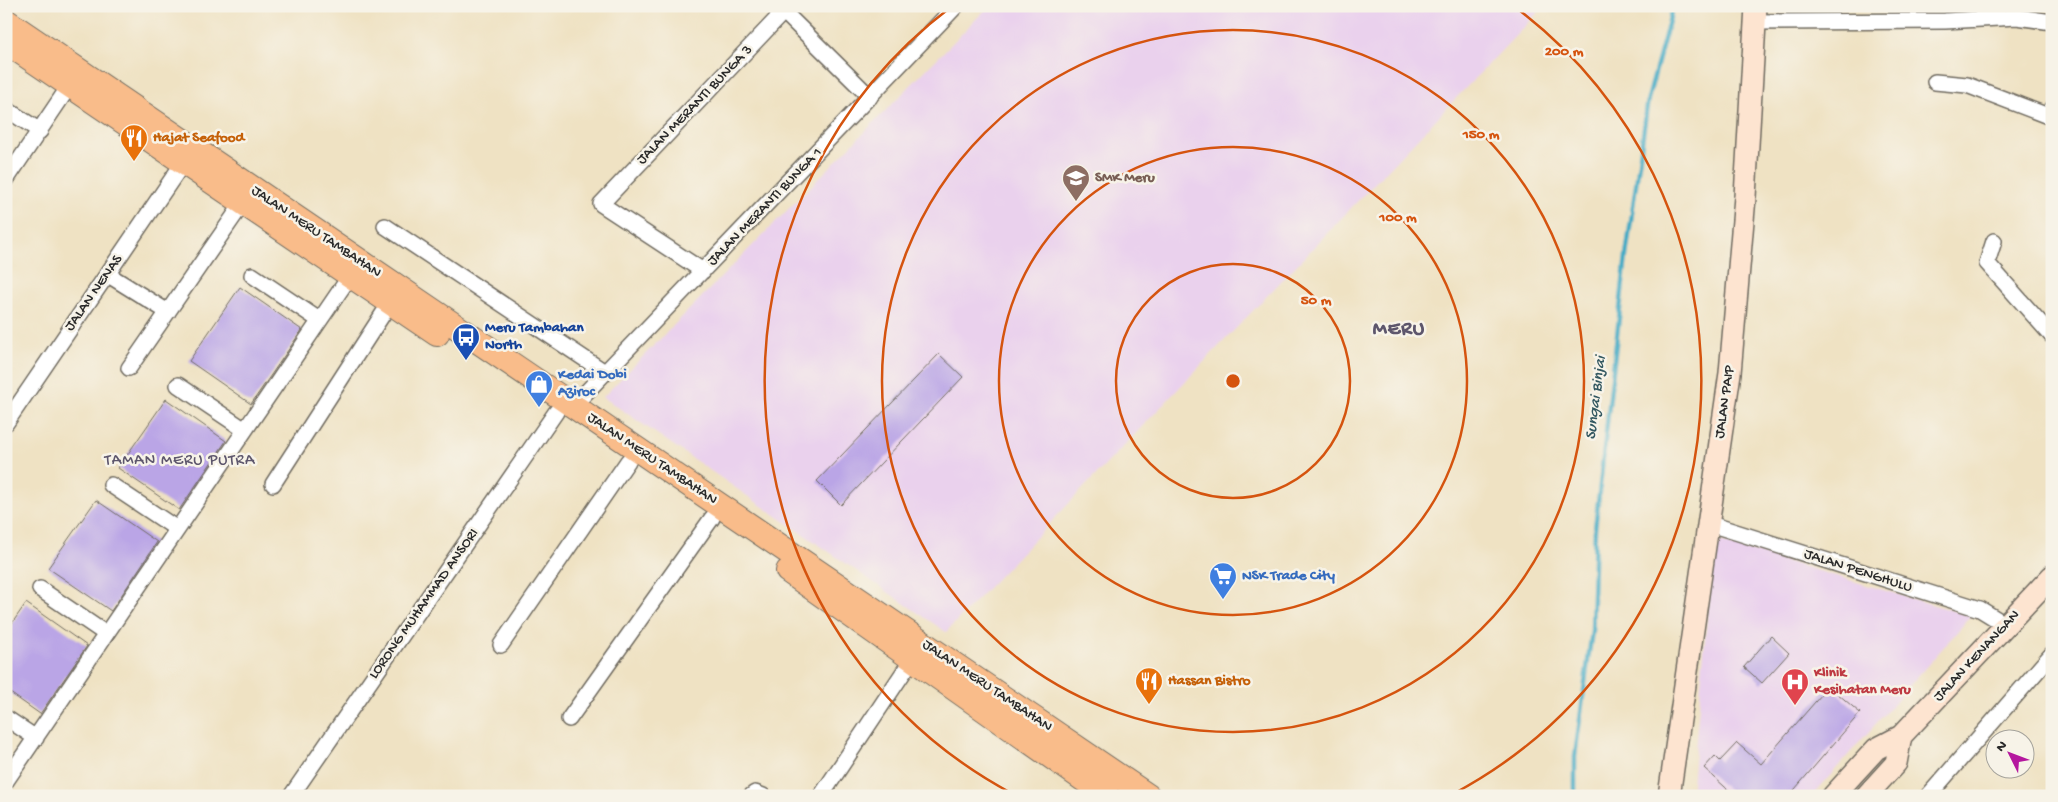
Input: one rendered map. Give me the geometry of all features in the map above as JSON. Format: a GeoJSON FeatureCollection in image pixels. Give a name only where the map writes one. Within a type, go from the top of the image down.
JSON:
{"type":"FeatureCollection","features":[{"type":"Feature","properties":{"kind":"main road","name":"JALAN MERU TAMBAHAN"},"geometry":{"type":"LineString","coordinates":[[6,22],[564,409],[1148,796]]}},
{"type":"Feature","properties":{"kind":"main road","name":"JALAN MERU TAMBAHAN"},"geometry":{"type":"LineString","coordinates":[[8,47],[70,86],[390,303],[564,409],[628,461],[913,658],[1095,792]]}},
{"type":"Feature","properties":{"kind":"street","name":"JALAN MERANTI BUNGA 1"},"geometry":{"type":"LineString","coordinates":[[564,409],[606,373],[956,6]]}},
{"type":"Feature","properties":{"kind":"street"},"geometry":{"type":"LineString","coordinates":[[786,9],[870,97]]}},
{"type":"Feature","properties":{"kind":"street","name":"JALAN MERANTI BUNGA 3"},"geometry":{"type":"LineString","coordinates":[[704,271],[601,204],[786,9]]}},
{"type":"Feature","properties":{"kind":"street"},"geometry":{"type":"LineString","coordinates":[[1756,14],[1945,21],[2017,17],[2052,22]]}},
{"type":"Feature","properties":{"kind":"street","name":"JALAN PAIP"},"geometry":{"type":"LineString","coordinates":[[1669,796],[1730,373],[1756,14]]}},
{"type":"Feature","properties":{"kind":"street"},"geometry":{"type":"LineString","coordinates":[[1935,82],[1967,85],[2048,116],[2052,108]]}},
{"type":"Feature","properties":{"kind":"street"},"geometry":{"type":"LineString","coordinates":[[6,180],[70,86]]}},
{"type":"Feature","properties":{"kind":"street"},"geometry":{"type":"LineString","coordinates":[[6,109],[40,131]]}},
{"type":"Feature","properties":{"kind":"street","name":"JALAN NENAS"},"geometry":{"type":"LineString","coordinates":[[6,423],[184,163]]}},
{"type":"Feature","properties":{"kind":"street"},"geometry":{"type":"LineString","coordinates":[[129,368],[243,203]]}},
{"type":"Feature","properties":{"kind":"street"},"geometry":{"type":"LineString","coordinates":[[385,226],[606,373]]}},
{"type":"Feature","properties":{"kind":"street"},"geometry":{"type":"LineString","coordinates":[[1994,240],[1987,263],[2052,336]]}},
{"type":"Feature","properties":{"kind":"street"},"geometry":{"type":"LineString","coordinates":[[108,274],[168,312]]}},
{"type":"Feature","properties":{"kind":"street"},"geometry":{"type":"LineString","coordinates":[[252,275],[319,320]]}},
{"type":"Feature","properties":{"kind":"street"},"geometry":{"type":"LineString","coordinates":[[6,781],[350,276]]}},
{"type":"Feature","properties":{"kind":"street"},"geometry":{"type":"LineString","coordinates":[[274,484],[390,303]]}},
{"type":"Feature","properties":{"kind":"street"},"geometry":{"type":"LineString","coordinates":[[178,385],[245,430]]}},
{"type":"Feature","properties":{"kind":"street","name":"LORONG MUHAMMAD ANSORI"},"geometry":{"type":"LineString","coordinates":[[291,796],[564,409]]}},
{"type":"Feature","properties":{"kind":"street"},"geometry":{"type":"LineString","coordinates":[[501,645],[628,461]]}},
{"type":"Feature","properties":{"kind":"street"},"geometry":{"type":"LineString","coordinates":[[111,485],[177,529]]}},
{"type":"Feature","properties":{"kind":"street"},"geometry":{"type":"LineString","coordinates":[[570,719],[712,518]]}},
{"type":"Feature","properties":{"kind":"street","name":"JALAN PENGHULU"},"geometry":{"type":"LineString","coordinates":[[1707,523],[1980,610],[2006,625]]}},
{"type":"Feature","properties":{"kind":"street","name":"JALAN KENANGAN"},"geometry":{"type":"LineString","coordinates":[[1832,796],[1876,749],[1901,736],[2052,576]]}},
{"type":"Feature","properties":{"kind":"street"},"geometry":{"type":"LineString","coordinates":[[40,589],[106,634]]}},
{"type":"Feature","properties":{"kind":"street"},"geometry":{"type":"LineString","coordinates":[[1928,796],[2052,654]]}},
{"type":"Feature","properties":{"kind":"street"},"geometry":{"type":"LineString","coordinates":[[820,796],[913,658]]}},
{"type":"Feature","properties":{"kind":"street"},"geometry":{"type":"LineString","coordinates":[[6,718],[36,738]]}},
{"type":"Feature","properties":{"kind":"street"},"geometry":{"type":"LineString","coordinates":[[1866,796],[1896,763],[1901,736]]}},
{"type":"Feature","properties":{"kind":"street"},"geometry":{"type":"LineString","coordinates":[[751,796],[758,793],[763,796]]}},
{"type":"Feature","properties":{"kind":"shaded area","name":"SMK Meru"},"geometry":{"type":"Polygon","coordinates":[[[989,6],[1544,6],[946,632],[603,397],[989,6]]]}},
{"type":"Feature","properties":{"kind":"shaded area","name":"Klinik Kesihatan Meru"},"geometry":{"type":"Polygon","coordinates":[[[1714,540],[1971,616],[1812,796],[1691,796],[1714,540]]]}},
{"type":"Feature","properties":{"kind":"building"},"geometry":{"type":"Polygon","coordinates":[[[240,287],[302,330],[251,404],[189,361],[240,287]]]}},
{"type":"Feature","properties":{"kind":"building"},"geometry":{"type":"Polygon","coordinates":[[[939,354],[963,377],[841,505],[817,481],[939,354]]]}},
{"type":"Feature","properties":{"kind":"building"},"geometry":{"type":"Polygon","coordinates":[[[166,399],[226,441],[179,510],[118,468],[166,399]]]}},
{"type":"Feature","properties":{"kind":"building"},"geometry":{"type":"Polygon","coordinates":[[[96,500],[157,542],[111,611],[48,568],[96,500]]]}},
{"type":"Feature","properties":{"kind":"building"},"geometry":{"type":"Polygon","coordinates":[[[26,603],[87,646],[40,714],[6,690],[6,632],[26,603]]]}},
{"type":"Feature","properties":{"kind":"building"},"geometry":{"type":"Polygon","coordinates":[[[1771,636],[1789,653],[1762,683],[1744,667],[1771,636]]]}},
{"type":"Feature","properties":{"kind":"building"},"geometry":{"type":"Polygon","coordinates":[[[1829,686],[1860,713],[1789,796],[1735,796],[1704,768],[1715,756],[1720,761],[1737,743],[1761,764],[1829,686]]]}},
{"type":"Feature","properties":{"kind":"waterway","name":"Sungai Binjai"},"geometry":{"type":"LineString","coordinates":[[1575,796],[1575,756],[1592,631],[1595,529],[1626,256],[1648,99],[1673,6]]}},
{"type":"Feature","properties":{"kind":"place","name":"Hajat Seafood"},"geometry":{"type":"Point","coordinates":[134,162]}},
{"type":"Feature","properties":{"kind":"place","name":"SMK Meru"},"geometry":{"type":"Point","coordinates":[1076,202]}},
{"type":"Feature","properties":{"kind":"place","name":"Meru Tambahan North"},"geometry":{"type":"Point","coordinates":[466,361]}},
{"type":"Feature","properties":{"kind":"place","name":"Kedai Dobi Aziroc"},"geometry":{"type":"Point","coordinates":[539,408]}},
{"type":"Feature","properties":{"kind":"place","name":"NSK Trade City"},"geometry":{"type":"Point","coordinates":[1223,600]}},
{"type":"Feature","properties":{"kind":"place","name":"Hassan Bistro"},"geometry":{"type":"Point","coordinates":[1149,705]}},
{"type":"Feature","properties":{"kind":"place","name":"Klinik Kesihatan Meru"},"geometry":{"type":"Point","coordinates":[1795,706]}},
{"type":"Feature","properties":{"kind":"district","name":"MERU"},"geometry":{"type":"Point","coordinates":[1399,330]}},
{"type":"Feature","properties":{"kind":"district","name":"TAMAN MERU PUTRA"},"geometry":{"type":"Point","coordinates":[180,461]}}]}
